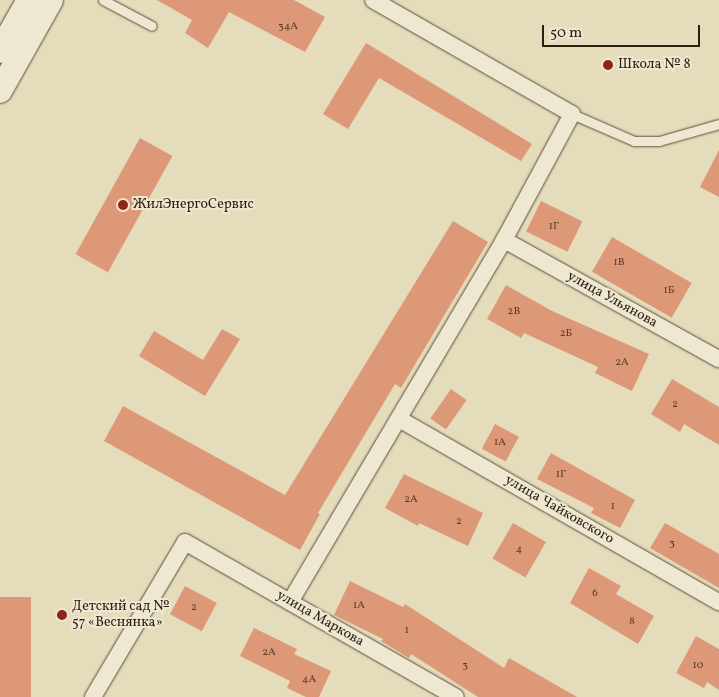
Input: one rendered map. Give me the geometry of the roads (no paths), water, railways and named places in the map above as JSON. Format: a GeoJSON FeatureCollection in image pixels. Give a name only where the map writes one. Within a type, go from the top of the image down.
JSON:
{"type":"FeatureCollection","features":[{"type":"Feature","properties":{"kind":"main road"},"geometry":{"type":"LineString","coordinates":[[0,52],[29,0]]}},
{"type":"Feature","properties":{"kind":"main road"},"geometry":{"type":"LineString","coordinates":[[0,91],[51,0]]}},
{"type":"Feature","properties":{"kind":"street"},"geometry":{"type":"LineString","coordinates":[[290,602],[504,240],[572,114],[373,0]]}},
{"type":"Feature","properties":{"kind":"street","name":"улица Ульянова"},"geometry":{"type":"LineString","coordinates":[[504,240],[719,359]]}},
{"type":"Feature","properties":{"kind":"street","name":"улица Чайковского"},"geometry":{"type":"LineString","coordinates":[[398,419],[719,602]]}},
{"type":"Feature","properties":{"kind":"street","name":"улица Маркова"},"geometry":{"type":"LineString","coordinates":[[93,697],[185,542],[456,697]]}},
{"type":"Feature","properties":{"kind":"lane"},"geometry":{"type":"LineString","coordinates":[[103,0],[152,26]]}},
{"type":"Feature","properties":{"kind":"lane"},"geometry":{"type":"LineString","coordinates":[[572,114],[634,141],[659,141],[719,124]]}},
{"type":"Feature","properties":{"kind":"place","name":"Школа № 8"},"geometry":{"type":"Point","coordinates":[608,65]}},
{"type":"Feature","properties":{"kind":"place","name":"ЖилЭнергоСервис"},"geometry":{"type":"Point","coordinates":[123,205]}},
{"type":"Feature","properties":{"kind":"place","name":"Детский сад № 57 «Веснянка»"},"geometry":{"type":"Point","coordinates":[62,615]}}]}
